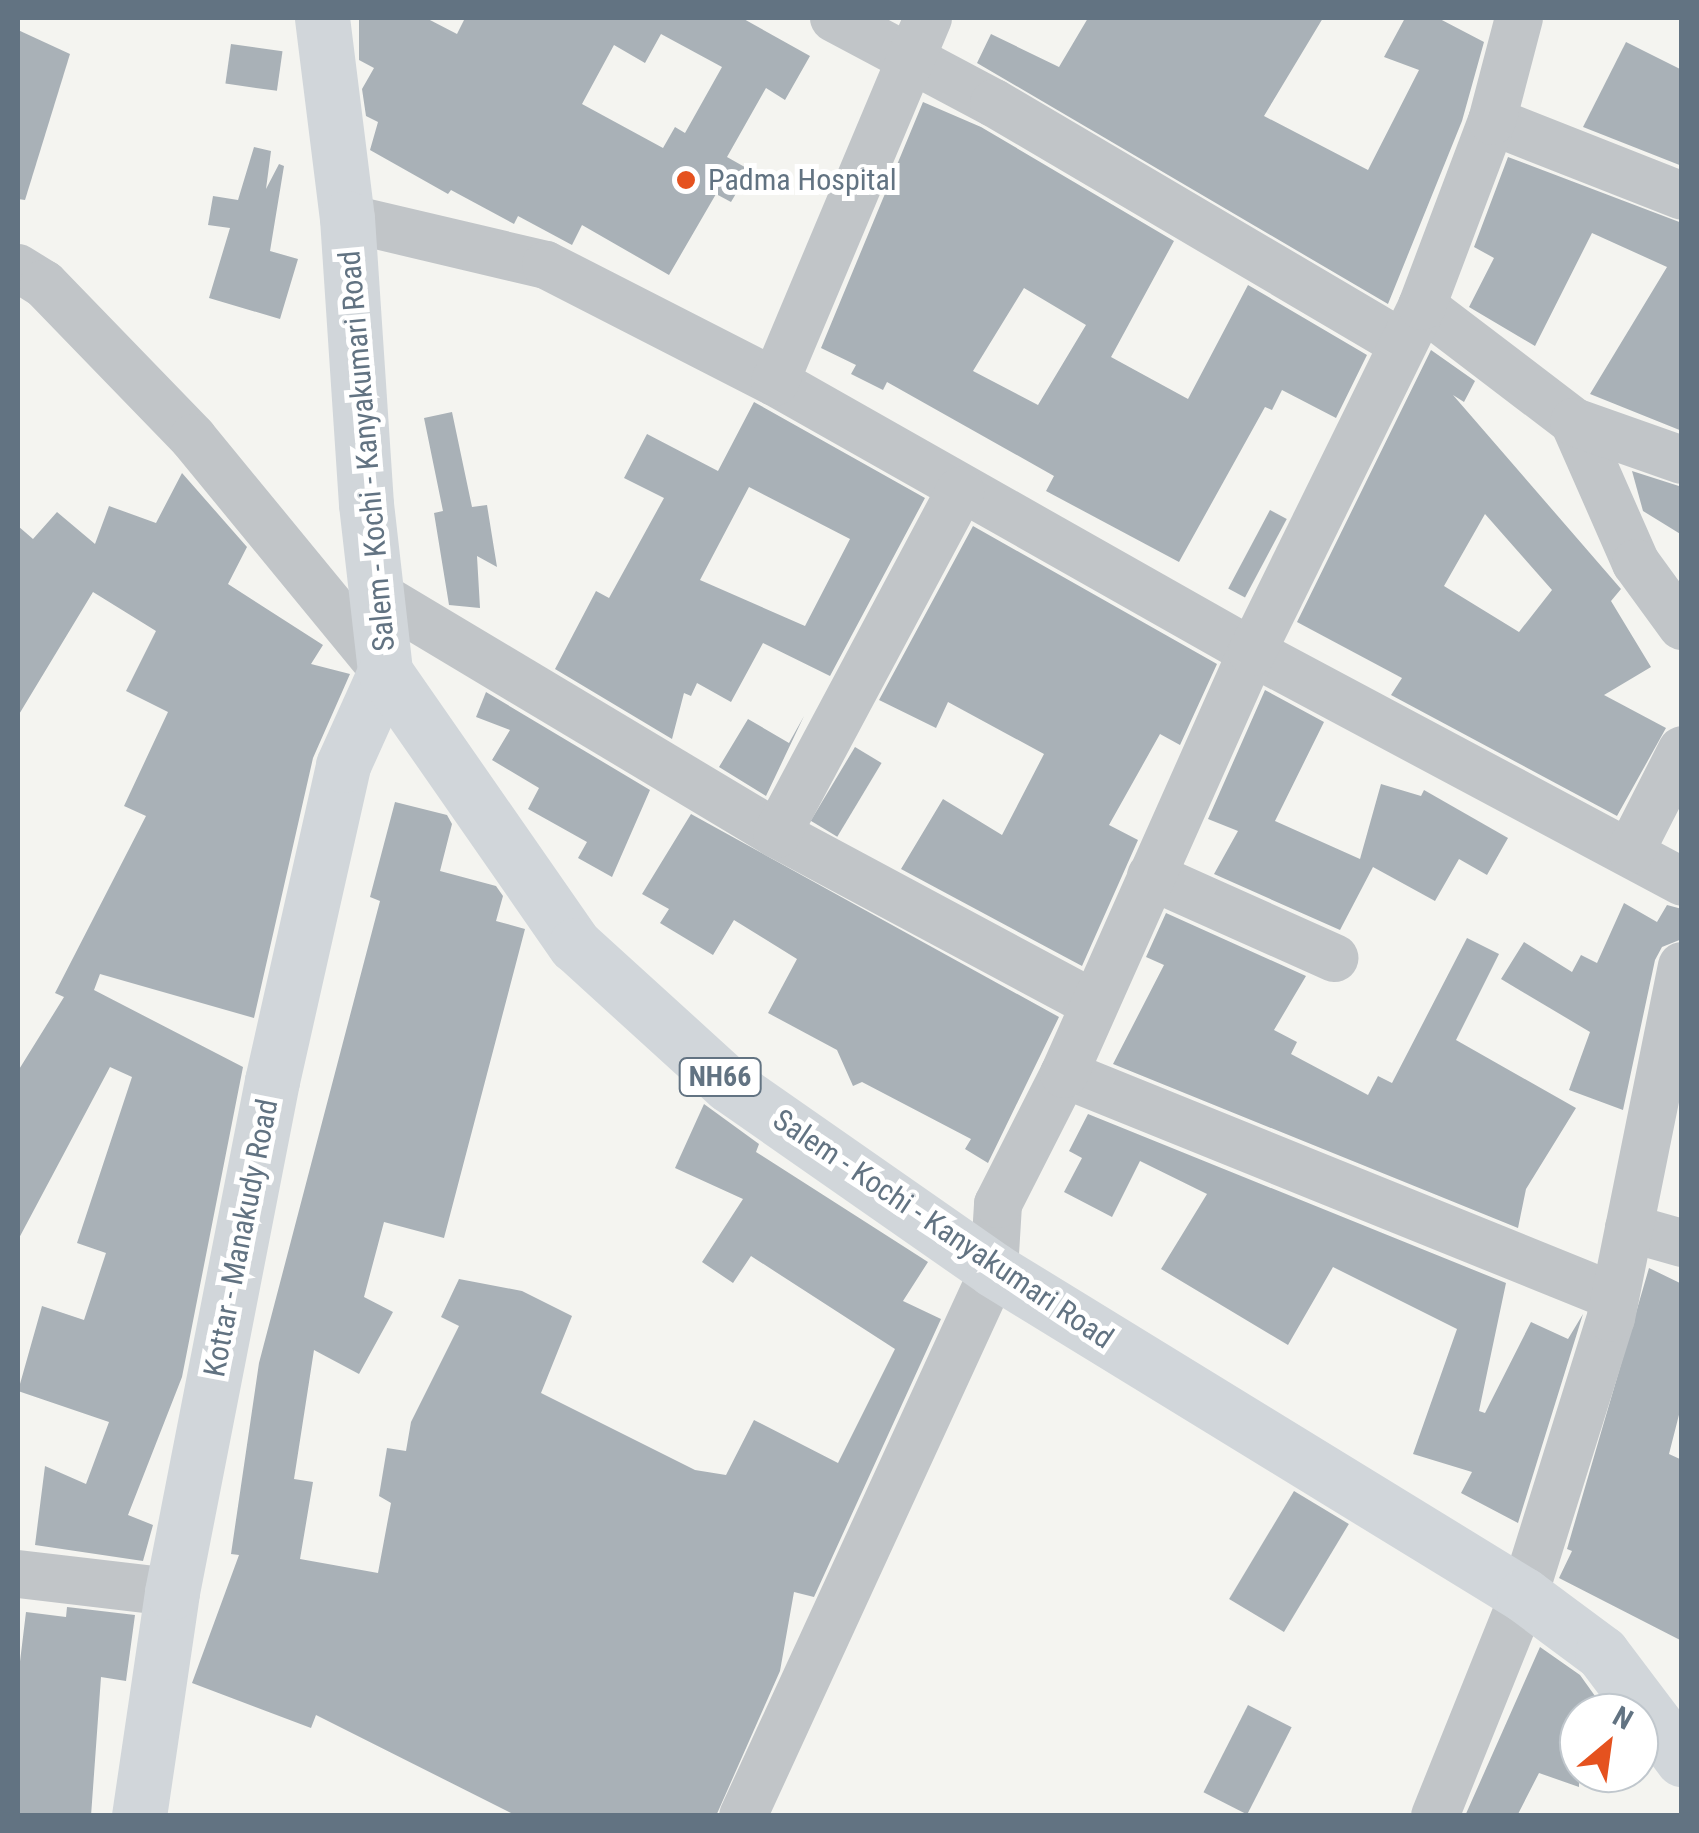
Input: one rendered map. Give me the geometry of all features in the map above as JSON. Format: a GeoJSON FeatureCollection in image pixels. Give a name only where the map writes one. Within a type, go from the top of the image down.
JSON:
{"type":"FeatureCollection","features":[{"type":"Feature","properties":{"kind":"main road","name":"Salem - Kochi - Kanyakumari Road"},"geometry":{"type":"LineString","coordinates":[[322,18],[347,218],[366,504],[381,596],[385,672],[575,945],[729,1085],[994,1270],[1524,1595],[1602,1653],[1682,1759]]}},
{"type":"Feature","properties":{"kind":"main road","name":"Kottar - Manakudy Road"},"geometry":{"type":"LineString","coordinates":[[139,1816],[172,1592],[342,765],[385,672]]}},
{"type":"Feature","properties":{"kind":"street"},"geometry":{"type":"LineString","coordinates":[[834,18],[917,38],[1574,422],[1682,460]]}},
{"type":"Feature","properties":{"kind":"street"},"geometry":{"type":"LineString","coordinates":[[743,1816],[994,1270],[998,1204],[1064,1074],[1252,652],[1411,325],[1492,121],[1519,18]]}},
{"type":"Feature","properties":{"kind":"street"},"geometry":{"type":"LineString","coordinates":[[775,382],[917,38]]}},
{"type":"Feature","properties":{"kind":"street"},"geometry":{"type":"LineString","coordinates":[[1492,121],[1682,196]]}},
{"type":"Feature","properties":{"kind":"street"},"geometry":{"type":"LineString","coordinates":[[347,218],[546,265],[775,382],[960,491],[1252,652],[1631,850],[1682,882]]}},
{"type":"Feature","properties":{"kind":"street"},"geometry":{"type":"LineString","coordinates":[[18,268],[44,284],[193,438],[385,672]]}},
{"type":"Feature","properties":{"kind":"street"},"geometry":{"type":"LineString","coordinates":[[1574,422],[1636,563],[1682,626]]}},
{"type":"Feature","properties":{"kind":"street"},"geometry":{"type":"LineString","coordinates":[[777,834],[960,491]]}},
{"type":"Feature","properties":{"kind":"street"},"geometry":{"type":"LineString","coordinates":[[381,596],[777,834],[1094,1004]]}},
{"type":"Feature","properties":{"kind":"street"},"geometry":{"type":"LineString","coordinates":[[1631,850],[1682,750]]}},
{"type":"Feature","properties":{"kind":"street"},"geometry":{"type":"LineString","coordinates":[[1151,876],[1334,958]]}},
{"type":"Feature","properties":{"kind":"street"},"geometry":{"type":"LineString","coordinates":[[1436,1816],[1524,1595],[1615,1298],[1682,966]]}},
{"type":"Feature","properties":{"kind":"street"},"geometry":{"type":"LineString","coordinates":[[1064,1074],[1615,1298]]}},
{"type":"Feature","properties":{"kind":"street"},"geometry":{"type":"LineString","coordinates":[[1629,1228],[1682,1244]]}},
{"type":"Feature","properties":{"kind":"street"},"geometry":{"type":"LineString","coordinates":[[18,1574],[172,1592]]}},
{"type":"Feature","properties":{"kind":"building"},"geometry":{"type":"Polygon","coordinates":[[[359,18],[426,18],[457,34],[465,18],[742,18],[810,56],[785,100],[766,88],[727,157],[750,170],[731,202],[716,194],[669,275],[582,225],[572,245],[518,216],[514,224],[451,190],[448,194],[370,150],[378,122],[366,116],[362,89],[374,68],[359,60],[359,18]],[[661,34],[645,63],[614,45],[582,104],[663,148],[675,127],[685,133],[722,67],[661,34]]]}},
{"type":"Feature","properties":{"kind":"building"},"geometry":{"type":"Polygon","coordinates":[[[1088,18],[1323,18],[1264,116],[1368,170],[1419,70],[1384,57],[1405,18],[1438,18],[1484,42],[1462,121],[1388,304],[977,63],[991,34],[1059,67],[1088,18]]]}},
{"type":"Feature","properties":{"kind":"building"},"geometry":{"type":"Polygon","coordinates":[[[18,30],[70,54],[25,200],[18,199],[18,30]]]}},
{"type":"Feature","properties":{"kind":"building"},"geometry":{"type":"Polygon","coordinates":[[[1626,42],[1682,70],[1682,166],[1583,127],[1626,42]]]}},
{"type":"Feature","properties":{"kind":"building"},"geometry":{"type":"Polygon","coordinates":[[[231,44],[282,51],[277,91],[225,84],[231,44]]]}},
{"type":"Feature","properties":{"kind":"building"},"geometry":{"type":"Polygon","coordinates":[[[923,102],[981,127],[1174,241],[1111,357],[1188,399],[1248,285],[1367,355],[1336,418],[1282,390],[1272,410],[1265,407],[1179,562],[1046,491],[1054,476],[887,382],[883,390],[851,374],[856,365],[821,348],[923,102]],[[1024,288],[973,371],[1038,405],[1086,325],[1024,288]]]}},
{"type":"Feature","properties":{"kind":"building"},"geometry":{"type":"Polygon","coordinates":[[[254,147],[271,151],[266,189],[279,164],[284,166],[270,251],[298,259],[280,319],[209,298],[230,228],[208,225],[213,196],[238,200],[254,147]]]}},
{"type":"Feature","properties":{"kind":"building"},"geometry":{"type":"Polygon","coordinates":[[[1508,157],[1682,223],[1682,431],[1590,394],[1667,267],[1592,233],[1535,346],[1469,307],[1494,258],[1474,247],[1508,157]]]}},
{"type":"Feature","properties":{"kind":"building"},"geometry":{"type":"Polygon","coordinates":[[[1431,350],[1475,381],[1464,402],[1453,395],[1621,589],[1611,601],[1651,667],[1604,695],[1666,728],[1617,816],[1391,695],[1402,678],[1297,622],[1431,350]],[[1485,514],[1444,586],[1519,632],[1552,590],[1485,514]]]}},
{"type":"Feature","properties":{"kind":"building"},"geometry":{"type":"Polygon","coordinates":[[[754,402],[925,498],[830,676],[763,643],[731,702],[697,683],[691,696],[684,693],[672,739],[555,669],[596,591],[609,598],[664,498],[624,478],[647,434],[718,471],[754,402]],[[749,487],[700,580],[805,626],[850,539],[749,487]]]}},
{"type":"Feature","properties":{"kind":"building"},"geometry":{"type":"Polygon","coordinates":[[[452,412],[472,507],[487,505],[497,567],[477,556],[480,608],[449,605],[434,513],[443,511],[424,418],[452,412]]]}},
{"type":"Feature","properties":{"kind":"building"},"geometry":{"type":"Polygon","coordinates":[[[1632,471],[1682,487],[1682,535],[1643,511],[1632,471]]]}},
{"type":"Feature","properties":{"kind":"building"},"geometry":{"type":"Polygon","coordinates":[[[182,473],[247,547],[228,584],[323,645],[311,664],[350,674],[313,758],[254,1018],[100,974],[94,990],[243,1067],[182,1377],[128,1515],[153,1525],[143,1561],[35,1545],[45,1466],[86,1484],[109,1422],[18,1391],[42,1306],[84,1320],[106,1253],[77,1243],[132,1077],[110,1067],[18,1240],[18,1071],[64,997],[55,993],[146,816],[124,806],[168,712],[126,691],[156,631],[93,592],[18,716],[18,526],[33,539],[57,512],[95,544],[109,506],[156,523],[182,473]]]}},
{"type":"Feature","properties":{"kind":"building"},"geometry":{"type":"Polygon","coordinates":[[[1270,510],[1287,519],[1245,598],[1228,589],[1270,510]]]}},
{"type":"Feature","properties":{"kind":"building"},"geometry":{"type":"Polygon","coordinates":[[[973,526],[1217,664],[1180,745],[1160,734],[1109,825],[1138,840],[1082,966],[901,869],[943,799],[1002,835],[1044,754],[948,702],[936,728],[879,700],[973,526]]]}},
{"type":"Feature","properties":{"kind":"building"},"geometry":{"type":"Polygon","coordinates":[[[1265,690],[1324,722],[1275,821],[1360,859],[1381,784],[1421,796],[1424,790],[1508,838],[1487,875],[1459,859],[1435,901],[1373,867],[1340,930],[1214,874],[1238,831],[1208,819],[1265,690]]]}},
{"type":"Feature","properties":{"kind":"building"},"geometry":{"type":"Polygon","coordinates":[[[486,692],[650,790],[612,877],[578,858],[587,842],[528,809],[539,788],[492,760],[510,730],[476,717],[486,692]]]}},
{"type":"Feature","properties":{"kind":"building"},"geometry":{"type":"Polygon","coordinates":[[[804,716],[766,796],[719,767],[748,719],[789,743],[804,716]]]}},
{"type":"Feature","properties":{"kind":"building"},"geometry":{"type":"Polygon","coordinates":[[[855,747],[882,763],[837,837],[811,821],[855,747]]]}},
{"type":"Feature","properties":{"kind":"building"},"geometry":{"type":"Polygon","coordinates":[[[395,802],[447,815],[452,824],[440,871],[496,886],[503,896],[496,921],[525,929],[444,1238],[384,1222],[364,1297],[393,1312],[359,1374],[314,1350],[294,1479],[313,1482],[300,1559],[378,1573],[391,1503],[379,1496],[387,1448],[406,1451],[411,1422],[459,1326],[441,1317],[459,1279],[522,1291],[572,1316],[541,1393],[695,1470],[726,1475],[754,1420],[838,1463],[895,1349],[751,1256],[733,1283],[702,1262],[743,1199],[675,1168],[704,1104],[759,1144],[756,1152],[928,1262],[903,1301],[941,1319],[814,1597],[794,1592],[780,1671],[716,1816],[517,1816],[316,1715],[311,1728],[192,1683],[239,1555],[231,1554],[259,1363],[380,901],[370,897],[395,802]]]}},
{"type":"Feature","properties":{"kind":"building"},"geometry":{"type":"Polygon","coordinates":[[[691,814],[1059,1017],[988,1163],[965,1149],[971,1139],[862,1082],[853,1086],[837,1050],[768,1013],[797,959],[734,920],[713,955],[660,923],[669,909],[642,894],[691,814]]]}},
{"type":"Feature","properties":{"kind":"building"},"geometry":{"type":"Polygon","coordinates":[[[1624,903],[1657,922],[1667,905],[1682,909],[1682,939],[1662,947],[1655,960],[1623,1110],[1569,1090],[1590,1032],[1501,979],[1524,942],[1572,972],[1581,955],[1597,963],[1624,903]]]}},
{"type":"Feature","properties":{"kind":"building"},"geometry":{"type":"Polygon","coordinates":[[[1166,913],[1306,976],[1274,1030],[1297,1042],[1291,1054],[1368,1095],[1378,1076],[1392,1083],[1467,938],[1499,954],[1456,1040],[1576,1108],[1526,1189],[1518,1228],[1113,1064],[1164,965],[1146,957],[1166,913]]]}},
{"type":"Feature","properties":{"kind":"building"},"geometry":{"type":"Polygon","coordinates":[[[1088,1114],[1506,1283],[1479,1411],[1485,1413],[1531,1322],[1568,1339],[1583,1314],[1518,1523],[1461,1493],[1472,1472],[1413,1454],[1457,1329],[1333,1267],[1288,1345],[1161,1269],[1207,1194],[1140,1161],[1112,1217],[1064,1192],[1082,1158],[1069,1151],[1088,1114]]]}},
{"type":"Feature","properties":{"kind":"building"},"geometry":{"type":"Polygon","coordinates":[[[1649,1268],[1682,1284],[1682,1403],[1669,1454],[1682,1460],[1682,1641],[1559,1578],[1572,1551],[1567,1549],[1649,1268]]]}},
{"type":"Feature","properties":{"kind":"building"},"geometry":{"type":"Polygon","coordinates":[[[1294,1491],[1349,1524],[1284,1632],[1229,1599],[1294,1491]]]}},
{"type":"Feature","properties":{"kind":"building"},"geometry":{"type":"Polygon","coordinates":[[[67,1607],[135,1615],[126,1681],[101,1677],[91,1816],[18,1816],[18,1678],[26,1612],[66,1617],[67,1607]]]}},
{"type":"Feature","properties":{"kind":"building"},"geometry":{"type":"Polygon","coordinates":[[[1540,1647],[1580,1675],[1593,1693],[1559,1693],[1559,1780],[1539,1773],[1517,1816],[1465,1816],[1540,1647]]]}},
{"type":"Feature","properties":{"kind":"building"},"geometry":{"type":"Polygon","coordinates":[[[1248,1705],[1292,1727],[1247,1815],[1204,1792],[1248,1705]]]}},
{"type":"Feature","properties":{"kind":"place","name":"Padma Hospital"},"geometry":{"type":"Point","coordinates":[686,180]}}]}
